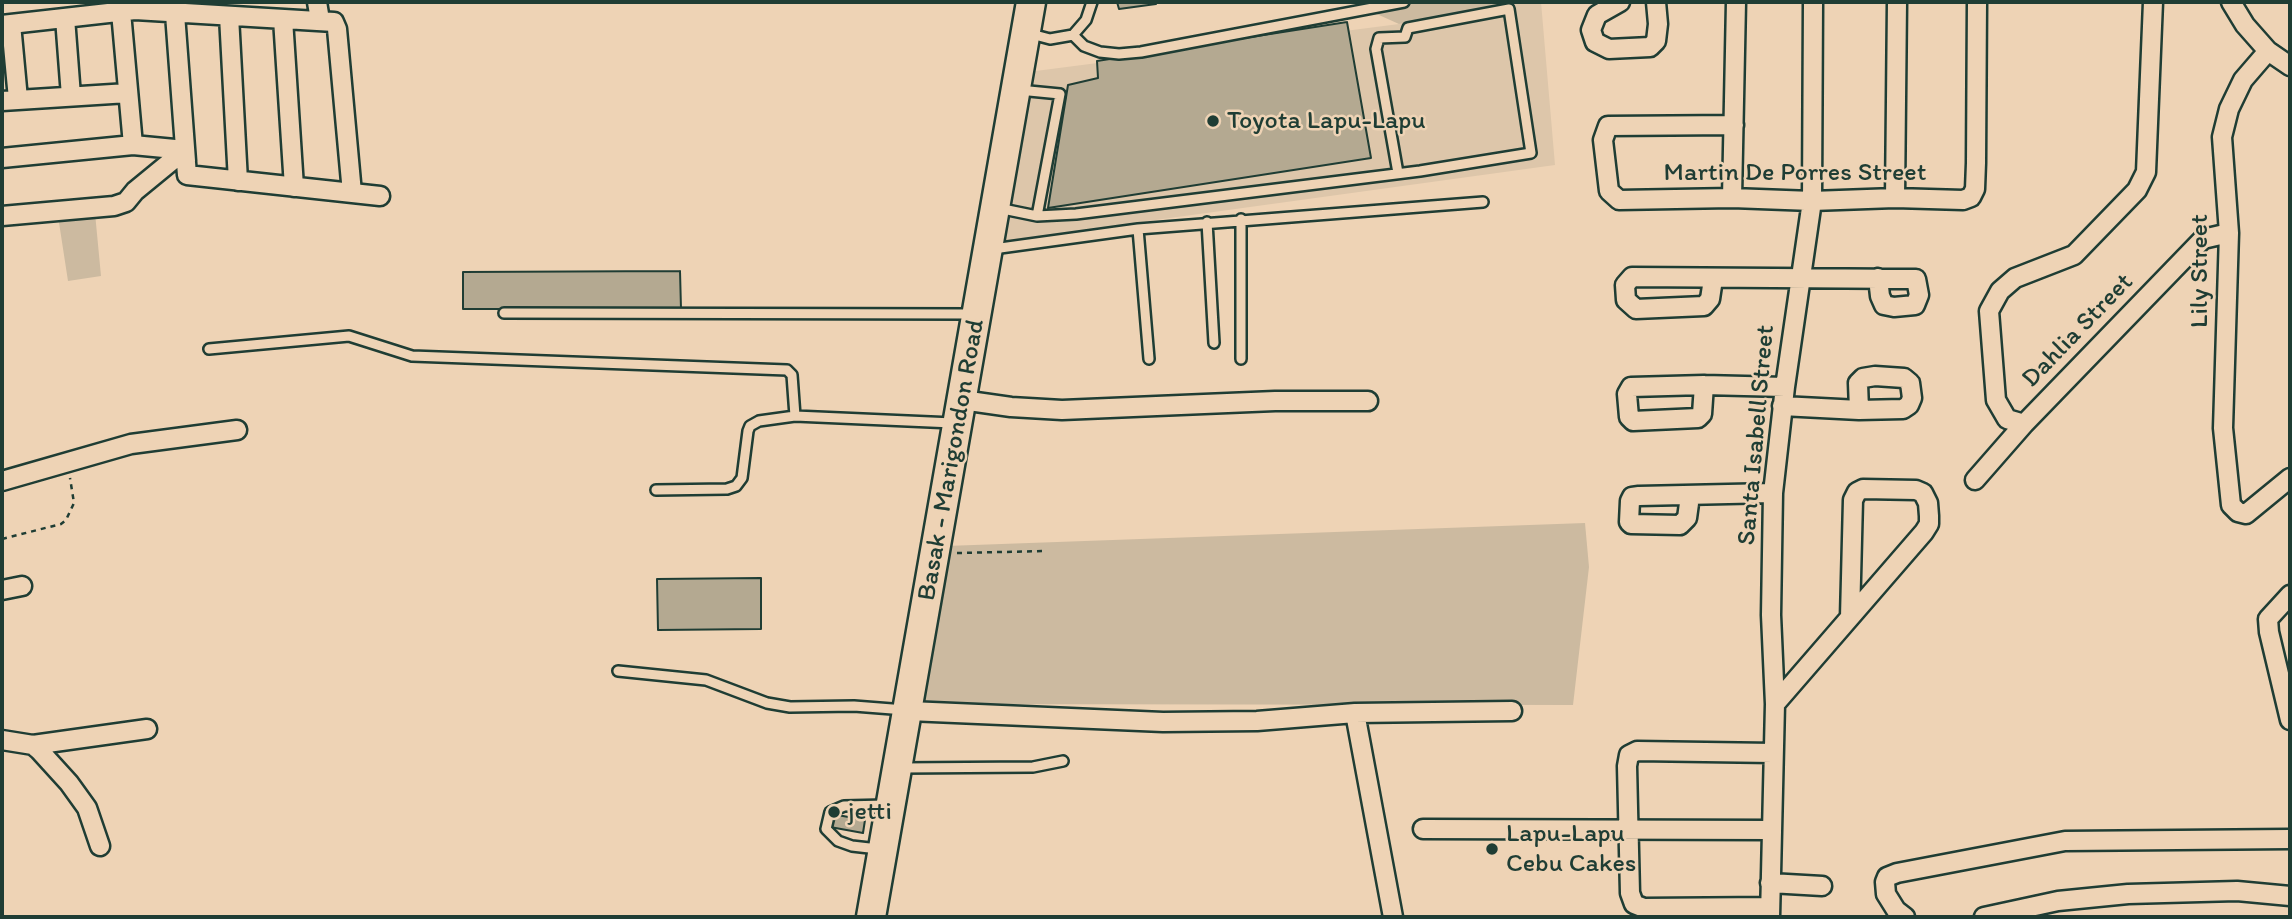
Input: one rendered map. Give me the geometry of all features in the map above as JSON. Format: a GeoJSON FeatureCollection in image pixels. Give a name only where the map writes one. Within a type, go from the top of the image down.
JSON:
{"type":"FeatureCollection","features":[{"type":"Feature","properties":{"kind":"main road","name":"Basak - Marigondon Road"},"geometry":{"type":"LineString","coordinates":[[871,917],[1031,2]]}},
{"type":"Feature","properties":{"kind":"street"},"geometry":{"type":"LineString","coordinates":[[317,2],[320,20]]}},
{"type":"Feature","properties":{"kind":"street"},"geometry":{"type":"LineString","coordinates":[[1620,2],[1598,15],[1591,30],[1595,42],[1609,49],[1650,47],[1656,41],[1656,2]]}},
{"type":"Feature","properties":{"kind":"street"},"geometry":{"type":"LineString","coordinates":[[1732,198],[1736,2]]}},
{"type":"Feature","properties":{"kind":"street","name":"Santa Isabell Street"},"geometry":{"type":"LineString","coordinates":[[1770,912],[1775,704],[1771,615],[1773,494],[1782,406],[1812,201],[1813,2]]}},
{"type":"Feature","properties":{"kind":"street"},"geometry":{"type":"LineString","coordinates":[[1895,198],[1897,2]]}},
{"type":"Feature","properties":{"kind":"street","name":"Martin De Porres Street"},"geometry":{"type":"LineString","coordinates":[[1734,125],[1608,126],[1603,140],[1609,191],[1619,200],[1963,200],[1971,197],[1975,188],[1976,163],[1977,2]]}},
{"type":"Feature","properties":{"kind":"street"},"geometry":{"type":"LineString","coordinates":[[2024,424],[2007,419],[1996,400],[1989,311],[2000,290],[2015,278],[2074,255],[2137,190],[2146,172],[2153,2]]}},
{"type":"Feature","properties":{"kind":"street"},"geometry":{"type":"LineString","coordinates":[[2231,2],[2268,51],[2290,66]]}},
{"type":"Feature","properties":{"kind":"street"},"geometry":{"type":"LineString","coordinates":[[128,93],[10,100],[7,24],[131,8],[229,16],[272,13],[334,22],[337,29],[352,193]]}},
{"type":"Feature","properties":{"kind":"street"},"geometry":{"type":"LineString","coordinates":[[131,8],[128,93],[132,145]]}},
{"type":"Feature","properties":{"kind":"street"},"geometry":{"type":"LineString","coordinates":[[175,13],[187,175],[380,196]]}},
{"type":"Feature","properties":{"kind":"street"},"geometry":{"type":"LineString","coordinates":[[272,13],[295,187]]}},
{"type":"Feature","properties":{"kind":"street"},"geometry":{"type":"LineString","coordinates":[[229,16],[238,181]]}},
{"type":"Feature","properties":{"kind":"street"},"geometry":{"type":"LineString","coordinates":[[65,18],[71,96]]}},
{"type":"Feature","properties":{"kind":"street","name":"Lily Street"},"geometry":{"type":"LineString","coordinates":[[2268,51],[2243,80],[2230,109],[2222,137],[2229,233],[2223,428],[2231,505],[2238,512],[2246,514],[2290,478]]}},
{"type":"Feature","properties":{"kind":"street"},"geometry":{"type":"LineString","coordinates":[[2,158],[132,145],[186,150]]}},
{"type":"Feature","properties":{"kind":"street"},"geometry":{"type":"LineString","coordinates":[[2,216],[114,206],[126,202],[135,191],[186,150]]}},
{"type":"Feature","properties":{"kind":"street","name":"Dahlia Street"},"geometry":{"type":"LineString","coordinates":[[1975,480],[2024,424],[2203,239],[2229,233]]}},
{"type":"Feature","properties":{"kind":"street"},"geometry":{"type":"LineString","coordinates":[[1713,279],[1878,278]]}},
{"type":"Feature","properties":{"kind":"street"},"geometry":{"type":"LineString","coordinates":[[1704,385],[1785,387]]}},
{"type":"Feature","properties":{"kind":"street"},"geometry":{"type":"LineString","coordinates":[[960,412],[1012,407],[1062,410],[1262,402],[1368,401]]}},
{"type":"Feature","properties":{"kind":"street"},"geometry":{"type":"LineString","coordinates":[[1782,406],[1859,410]]}},
{"type":"Feature","properties":{"kind":"street"},"geometry":{"type":"LineString","coordinates":[[2,481],[131,444],[237,430]]}},
{"type":"Feature","properties":{"kind":"street"},"geometry":{"type":"LineString","coordinates":[[1775,704],[1850,617],[1929,524],[1928,503],[1923,493],[1916,490],[1863,489],[1857,492],[1853,500],[1850,617]]}},
{"type":"Feature","properties":{"kind":"street"},"geometry":{"type":"LineString","coordinates":[[1690,496],[1773,494]]}},
{"type":"Feature","properties":{"kind":"street"},"geometry":{"type":"LineString","coordinates":[[2,590],[22,586]]}},
{"type":"Feature","properties":{"kind":"street"},"geometry":{"type":"LineString","coordinates":[[2290,595],[2268,619],[2290,720]]}},
{"type":"Feature","properties":{"kind":"street"},"geometry":{"type":"LineString","coordinates":[[909,711],[1163,722],[1257,721],[1355,713],[1513,711]]}},
{"type":"Feature","properties":{"kind":"street"},"geometry":{"type":"LineString","coordinates":[[1355,713],[1393,917]]}},
{"type":"Feature","properties":{"kind":"street"},"geometry":{"type":"LineString","coordinates":[[2,740],[33,745],[147,729]]}},
{"type":"Feature","properties":{"kind":"street"},"geometry":{"type":"LineString","coordinates":[[33,745],[69,783],[87,808],[100,846]]}},
{"type":"Feature","properties":{"kind":"street"},"geometry":{"type":"LineString","coordinates":[[1770,912],[1644,908],[1634,904],[1630,893],[1627,766],[1629,755],[1637,751],[1773,753]]}},
{"type":"Feature","properties":{"kind":"street"},"geometry":{"type":"LineString","coordinates":[[1423,829],[1772,830]]}},
{"type":"Feature","properties":{"kind":"street"},"geometry":{"type":"LineString","coordinates":[[1905,917],[1896,910],[1886,894],[1885,882],[1887,877],[1910,871],[2065,841],[2290,839]]}},
{"type":"Feature","properties":{"kind":"street"},"geometry":{"type":"LineString","coordinates":[[1770,883],[1822,886]]}},
{"type":"Feature","properties":{"kind":"street"},"geometry":{"type":"LineString","coordinates":[[1984,917],[2058,901],[2128,894],[2237,891],[2290,896]]}},
{"type":"Feature","properties":{"kind":"lane"},"geometry":{"type":"LineString","coordinates":[[1026,33],[1050,39],[1073,36],[1086,20],[1092,2]]}},
{"type":"Feature","properties":{"kind":"lane"},"geometry":{"type":"LineString","coordinates":[[1073,36],[1084,46],[1100,52],[1141,52],[1405,2]]}},
{"type":"Feature","properties":{"kind":"lane"},"geometry":{"type":"LineString","coordinates":[[996,208],[1037,216],[1076,214],[1398,173],[1531,153],[1509,9],[1408,28],[1405,37],[1379,38],[1376,49],[1398,173]]}},
{"type":"Feature","properties":{"kind":"lane"},"geometry":{"type":"LineString","coordinates":[[1016,90],[1060,94],[1037,216]]}},
{"type":"Feature","properties":{"kind":"lane"},"geometry":{"type":"LineString","coordinates":[[988,249],[1207,222],[1482,202]]}},
{"type":"Feature","properties":{"kind":"lane"},"geometry":{"type":"LineString","coordinates":[[1241,219],[1241,359]]}},
{"type":"Feature","properties":{"kind":"lane"},"geometry":{"type":"LineString","coordinates":[[1207,222],[1214,343]]}},
{"type":"Feature","properties":{"kind":"lane"},"geometry":{"type":"LineString","coordinates":[[1138,229],[1149,359]]}},
{"type":"Feature","properties":{"kind":"lane"},"geometry":{"type":"LineString","coordinates":[[504,313],[977,314]]}},
{"type":"Feature","properties":{"kind":"lane"},"geometry":{"type":"LineString","coordinates":[[209,349],[349,335],[412,356],[787,370],[792,374],[795,416]]}},
{"type":"Feature","properties":{"kind":"lane"},"geometry":{"type":"LineString","coordinates":[[656,490],[727,489],[736,486],[742,478],[748,431],[750,426],[759,421],[795,416],[960,412]]}},
{"type":"Feature","properties":{"kind":"lane"},"geometry":{"type":"LineString","coordinates":[[618,671],[706,680],[767,703],[790,707],[854,706],[909,711]]}},
{"type":"Feature","properties":{"kind":"lane"},"geometry":{"type":"LineString","coordinates":[[897,768],[1033,767],[1063,761]]}},
{"type":"Feature","properties":{"kind":"lane"},"geometry":{"type":"LineString","coordinates":[[884,850],[852,846],[838,841],[826,829],[830,812],[844,806],[891,805]]}},
{"type":"Feature","properties":{"kind":"path"},"geometry":{"type":"LineString","coordinates":[[2,538],[61,524],[66,520],[74,503],[66,462]]}},
{"type":"Feature","properties":{"kind":"path"},"geometry":{"type":"LineString","coordinates":[[936,554],[1045,551]]}},
{"type":"Feature","properties":{"kind":"shaded area"},"geometry":{"type":"Polygon","coordinates":[[[1350,2],[1522,2],[1399,24],[1350,2]]]}},
{"type":"Feature","properties":{"kind":"shaded area"},"geometry":{"type":"Polygon","coordinates":[[[1522,2],[1541,2],[1555,165],[1003,241],[1028,72],[1399,24],[1522,2]]]}},
{"type":"Feature","properties":{"kind":"shaded area"},"geometry":{"type":"Polygon","coordinates":[[[95,213],[101,276],[68,281],[58,216],[95,213]]]}},
{"type":"Feature","properties":{"kind":"shaded area"},"geometry":{"type":"Polygon","coordinates":[[[1585,523],[1589,567],[1573,705],[923,704],[946,546],[1585,523]]]}},
{"type":"Feature","properties":{"kind":"building"},"geometry":{"type":"Polygon","coordinates":[[[1117,2],[1156,2],[1156,4],[1119,9],[1117,2]]]}},
{"type":"Feature","properties":{"kind":"building","name":"Toyota Lapu-Lapu"},"geometry":{"type":"Polygon","coordinates":[[[1347,22],[1371,158],[1048,208],[1068,85],[1098,78],[1097,61],[1347,22]]]}},
{"type":"Feature","properties":{"kind":"building"},"geometry":{"type":"Polygon","coordinates":[[[680,271],[681,309],[463,309],[463,272],[680,271]]]}},
{"type":"Feature","properties":{"kind":"building"},"geometry":{"type":"Polygon","coordinates":[[[761,578],[761,629],[658,630],[657,579],[761,578]]]}},
{"type":"Feature","properties":{"kind":"building"},"geometry":{"type":"Polygon","coordinates":[[[832,814],[865,820],[863,833],[830,827],[832,814]]]}},
{"type":"Feature","properties":{"kind":"place","name":"Toyota Lapu-Lapu"},"geometry":{"type":"Point","coordinates":[1213,121]}},
{"type":"Feature","properties":{"kind":"place","name":"jetti"},"geometry":{"type":"Point","coordinates":[834,812]}},
{"type":"Feature","properties":{"kind":"place","name":"Lapu-Lapu Cebu Cakes"},"geometry":{"type":"Point","coordinates":[1492,849]}}]}
